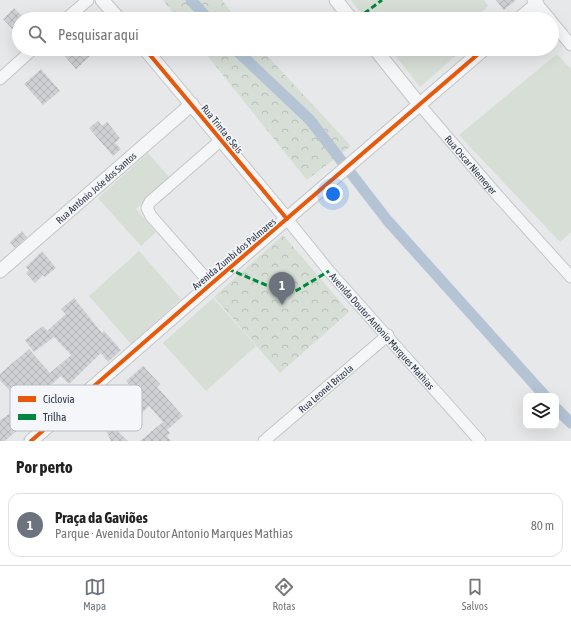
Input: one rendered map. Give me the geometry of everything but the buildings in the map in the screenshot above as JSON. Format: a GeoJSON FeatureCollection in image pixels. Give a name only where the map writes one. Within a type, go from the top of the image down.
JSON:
{"type":"FeatureCollection","features":[{"type":"Feature","properties":{"kind":"street"},"geometry":{"type":"LineString","coordinates":[[74,12],[88,0]]}},
{"type":"Feature","properties":{"kind":"street"},"geometry":{"type":"LineString","coordinates":[[102,0],[113,12]]}},
{"type":"Feature","properties":{"kind":"street"},"geometry":{"type":"LineString","coordinates":[[336,0],[345,12]]}},
{"type":"Feature","properties":{"kind":"street"},"geometry":{"type":"LineString","coordinates":[[526,12],[535,2],[544,12]]}},
{"type":"Feature","properties":{"kind":"street"},"geometry":{"type":"LineString","coordinates":[[559,30],[571,45]]}},
{"type":"Feature","properties":{"kind":"street"},"geometry":{"type":"LineString","coordinates":[[0,79],[25,56]]}},
{"type":"Feature","properties":{"kind":"street","name":"Rua Trinta e Seis"},"geometry":{"type":"LineString","coordinates":[[151,56],[287,220]]}},
{"type":"Feature","properties":{"kind":"street","name":"Rua Oscar Niemeyer"},"geometry":{"type":"LineString","coordinates":[[381,56],[419,104],[498,196],[571,277]]}},
{"type":"Feature","properties":{"kind":"street","name":"Avenida Zumbi dos Palmares"},"geometry":{"type":"LineString","coordinates":[[95,385],[476,56]]}},
{"type":"Feature","properties":{"kind":"street","name":"Rua Antônio Jośe dos Santos"},"geometry":{"type":"LineString","coordinates":[[0,271],[192,104]]}},
{"type":"Feature","properties":{"kind":"street"},"geometry":{"type":"LineString","coordinates":[[211,284],[151,216],[147,208],[150,202],[221,140]]}},
{"type":"Feature","properties":{"kind":"street","name":"Avenida Doutor Antonio Marques Mathias"},"geometry":{"type":"LineString","coordinates":[[287,220],[329,271],[388,335],[478,440]]}},
{"type":"Feature","properties":{"kind":"street","name":"Rua Leonel Brizola"},"geometry":{"type":"LineString","coordinates":[[264,441],[388,335]]}},
{"type":"Feature","properties":{"kind":"street","name":"Avenida Zumbi dos Palmares"},"geometry":{"type":"LineString","coordinates":[[31,441],[42,431]]}},
{"type":"Feature","properties":{"kind":"green space"},"geometry":{"type":"Polygon","coordinates":[[[163,0],[222,0],[231,12],[172,12],[163,0]]]}},
{"type":"Feature","properties":{"kind":"green space"},"geometry":{"type":"Polygon","coordinates":[[[351,0],[484,0],[488,6],[482,12],[360,12],[351,0]]]}},
{"type":"Feature","properties":{"kind":"green space"},"geometry":{"type":"Polygon","coordinates":[[[208,56],[267,56],[351,146],[307,180],[208,56]]]}},
{"type":"Feature","properties":{"kind":"green space"},"geometry":{"type":"Polygon","coordinates":[[[396,56],[456,56],[420,87],[396,56]]]}},
{"type":"Feature","properties":{"kind":"green space"},"geometry":{"type":"Polygon","coordinates":[[[555,56],[559,56],[571,69],[571,232],[560,242],[459,135],[555,56]]]}},
{"type":"Feature","properties":{"kind":"green space"},"geometry":{"type":"Polygon","coordinates":[[[148,153],[169,177],[136,209],[156,232],[141,246],[98,198],[148,153]]]}},
{"type":"Feature","properties":{"kind":"green space"},"geometry":{"type":"Polygon","coordinates":[[[283,235],[349,312],[280,373],[214,297],[283,235]]]}},
{"type":"Feature","properties":{"kind":"green space"},"geometry":{"type":"Polygon","coordinates":[[[139,251],[181,299],[131,344],[89,296],[139,251]]]}},
{"type":"Feature","properties":{"kind":"green space"},"geometry":{"type":"Polygon","coordinates":[[[213,298],[256,346],[206,391],[163,343],[213,298]]]}},
{"type":"Feature","properties":{"kind":"waterway"},"geometry":{"type":"LineString","coordinates":[[191,0],[202,12]]}},
{"type":"Feature","properties":{"kind":"waterway"},"geometry":{"type":"LineString","coordinates":[[242,56],[310,120],[387,220],[542,393]]}},
{"type":"Feature","properties":{"kind":"waterway"},"geometry":{"type":"LineString","coordinates":[[559,411],[571,423]]}},
{"type":"Feature","properties":{"kind":"marked path"},"geometry":{"type":"LineString","coordinates":[[366,12],[382,0]]}},
{"type":"Feature","properties":{"kind":"marked path"},"geometry":{"type":"LineString","coordinates":[[228,269],[266,285],[294,292],[329,271]]}},
{"type":"Feature","properties":{"kind":"cycle path"},"geometry":{"type":"LineString","coordinates":[[151,56],[287,219]]}},
{"type":"Feature","properties":{"kind":"cycle path"},"geometry":{"type":"LineString","coordinates":[[95,385],[476,56]]}},
{"type":"Feature","properties":{"kind":"cycle path"},"geometry":{"type":"LineString","coordinates":[[31,441],[42,431]]}},
{"type":"Feature","properties":{"kind":"place","name":"Praça da Gaviões"},"geometry":{"type":"Point","coordinates":[282,305]}}]}
